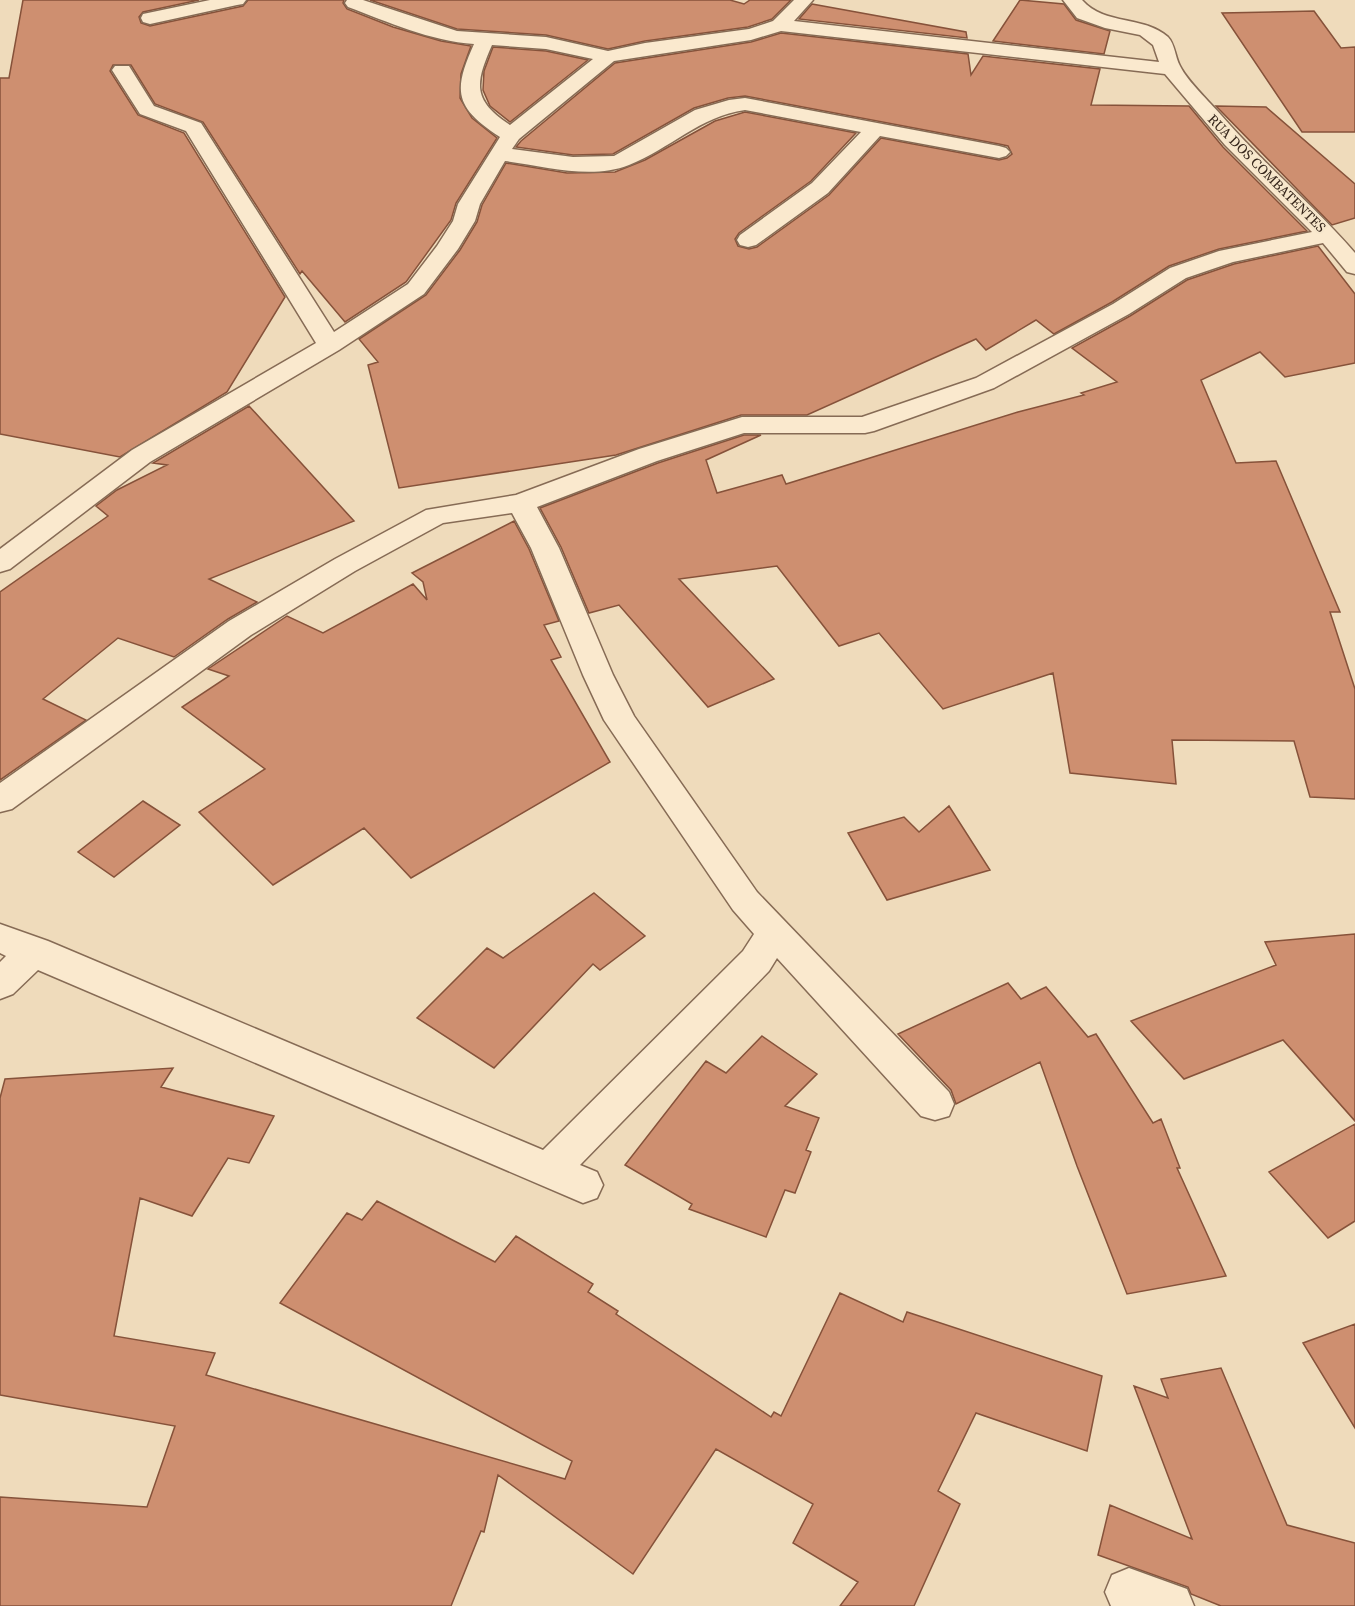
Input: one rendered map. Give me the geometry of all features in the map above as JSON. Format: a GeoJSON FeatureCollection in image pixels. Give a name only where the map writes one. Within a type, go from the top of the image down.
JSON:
{"type":"FeatureCollection","features":[{"type":"Feature","properties":{"kind":"street"},"geometry":{"type":"LineString","coordinates":[[150,18],[237,0]]}},
{"type":"Feature","properties":{"kind":"street"},"geometry":{"type":"LineString","coordinates":[[780,25],[804,0]]}},
{"type":"Feature","properties":{"kind":"street","name":"RUA DOS COMBATENTES"},"geometry":{"type":"LineString","coordinates":[[1072,0],[1084,14],[1112,24],[1146,31],[1162,42],[1171,69],[1232,141],[1328,234],[1355,267]]}},
{"type":"Feature","properties":{"kind":"street"},"geometry":{"type":"LineString","coordinates":[[354,3],[432,31],[485,39],[546,43],[608,57]]}},
{"type":"Feature","properties":{"kind":"street"},"geometry":{"type":"LineString","coordinates":[[0,563],[141,456],[330,345],[416,289],[447,249],[498,154],[511,135],[608,57],[645,48],[751,34],[780,25],[909,43],[1037,53],[1171,69]]}},
{"type":"Feature","properties":{"kind":"street"},"geometry":{"type":"LineString","coordinates":[[485,39],[469,84],[472,100],[491,122],[511,135]]}},
{"type":"Feature","properties":{"kind":"street"},"geometry":{"type":"LineString","coordinates":[[122,70],[147,110],[194,127],[330,345]]}},
{"type":"Feature","properties":{"kind":"street"},"geometry":{"type":"LineString","coordinates":[[498,154],[596,165],[619,161],[655,143],[704,112],[724,105],[746,104],[999,152]]}},
{"type":"Feature","properties":{"kind":"street"},"geometry":{"type":"LineString","coordinates":[[748,240],[820,188],[876,129]]}},
{"type":"Feature","properties":{"kind":"street"},"geometry":{"type":"LineString","coordinates":[[0,800],[240,628],[345,565],[436,516],[521,503],[648,455],[742,425],[865,425],[985,383],[1121,309],[1178,273],[1227,256],[1328,234]]}},
{"type":"Feature","properties":{"kind":"street"},"geometry":{"type":"LineString","coordinates":[[521,503],[545,548],[598,675],[620,720],[745,901],[935,1104]]}},
{"type":"Feature","properties":{"kind":"street"},"geometry":{"type":"LineString","coordinates":[[549,1170],[756,961],[774,932]]}},
{"type":"Feature","properties":{"kind":"street"},"geometry":{"type":"LineString","coordinates":[[0,938],[583,1185]]}},
{"type":"Feature","properties":{"kind":"street"},"geometry":{"type":"LineString","coordinates":[[0,984],[34,951]]}},
{"type":"Feature","properties":{"kind":"building"},"geometry":{"type":"Polygon","coordinates":[[[23,0],[199,0],[143,12],[139,17],[141,23],[150,26],[243,6],[248,0],[344,0],[343,3],[347,9],[393,27],[441,41],[471,46],[461,74],[460,98],[472,118],[497,138],[456,203],[451,220],[406,282],[345,322],[302,271],[300,274],[203,122],[155,104],[131,65],[113,65],[110,71],[138,115],[184,133],[285,297],[227,392],[120,457],[0,434],[0,78],[9,78],[23,0]]]}},
{"type":"Feature","properties":{"kind":"building"},"geometry":{"type":"Polygon","coordinates":[[[370,0],[730,0],[744,4],[750,0],[791,0],[772,19],[748,27],[645,41],[608,49],[546,35],[457,29],[370,0]]]}},
{"type":"Feature","properties":{"kind":"building"},"geometry":{"type":"Polygon","coordinates":[[[1020,0],[1064,4],[1076,20],[1110,31],[1104,54],[993,41],[1020,0]]]}},
{"type":"Feature","properties":{"kind":"building"},"geometry":{"type":"Polygon","coordinates":[[[812,4],[966,32],[967,38],[799,19],[812,4]]]}},
{"type":"Feature","properties":{"kind":"building"},"geometry":{"type":"Polygon","coordinates":[[[1314,11],[1341,48],[1355,47],[1355,132],[1302,132],[1222,13],[1314,11]]]}},
{"type":"Feature","properties":{"kind":"building"},"geometry":{"type":"Polygon","coordinates":[[[781,33],[968,54],[971,75],[983,56],[1100,69],[1091,105],[1189,106],[1223,147],[1307,231],[1219,249],[1169,266],[1112,302],[1054,334],[1036,320],[986,350],[976,339],[807,415],[741,415],[616,455],[399,488],[368,365],[378,362],[359,339],[426,295],[460,250],[477,222],[482,205],[506,163],[567,173],[615,172],[645,160],[715,121],[745,112],[856,133],[811,181],[739,233],[735,239],[738,246],[749,249],[757,247],[829,195],[881,138],[999,160],[1012,154],[1008,146],[999,144],[745,96],[728,98],[694,108],[613,154],[573,155],[516,147],[615,63],[751,42],[781,33]]]}},
{"type":"Feature","properties":{"kind":"building"},"geometry":{"type":"Polygon","coordinates":[[[493,47],[546,51],[588,60],[510,122],[490,106],[483,90],[484,71],[493,47]]]}},
{"type":"Feature","properties":{"kind":"building"},"geometry":{"type":"Polygon","coordinates":[[[1216,106],[1266,107],[1355,184],[1355,218],[1332,225],[1216,106]]]}},
{"type":"Feature","properties":{"kind":"building"},"geometry":{"type":"Polygon","coordinates":[[[1318,246],[1355,294],[1355,363],[1285,377],[1260,352],[1201,380],[1236,463],[1276,461],[1340,612],[1330,612],[1355,689],[1355,799],[1310,797],[1294,741],[1172,740],[1176,784],[1070,773],[1053,673],[943,709],[879,633],[839,646],[777,566],[679,579],[774,679],[708,707],[619,605],[589,613],[561,547],[540,508],[658,463],[744,435],[761,435],[706,460],[717,493],[782,475],[786,484],[1018,412],[1084,395],[1081,393],[1117,382],[1072,348],[1130,316],[1187,280],[1234,264],[1318,246]]]}},
{"type":"Feature","properties":{"kind":"building"},"geometry":{"type":"Polygon","coordinates":[[[249,406],[354,521],[209,579],[257,602],[228,619],[174,657],[118,638],[43,699],[86,720],[0,780],[0,592],[108,516],[96,506],[117,490],[167,465],[153,463],[249,406]]]}},
{"type":"Feature","properties":{"kind":"building"},"geometry":{"type":"Polygon","coordinates":[[[514,521],[529,549],[559,621],[544,625],[561,657],[551,660],[610,762],[411,878],[364,828],[273,885],[199,812],[265,769],[182,707],[229,676],[208,669],[287,616],[323,633],[413,584],[427,600],[423,582],[412,573],[514,521]]]}},
{"type":"Feature","properties":{"kind":"building"},"geometry":{"type":"Polygon","coordinates":[[[143,801],[180,825],[114,877],[78,852],[143,801]]]}},
{"type":"Feature","properties":{"kind":"building"},"geometry":{"type":"Polygon","coordinates":[[[949,806],[990,870],[887,900],[848,833],[904,817],[919,832],[949,806]]]}},
{"type":"Feature","properties":{"kind":"building"},"geometry":{"type":"Polygon","coordinates":[[[594,893],[645,936],[600,970],[593,964],[494,1068],[417,1018],[487,948],[503,958],[594,893]]]}},
{"type":"Feature","properties":{"kind":"building"},"geometry":{"type":"Polygon","coordinates":[[[1355,934],[1355,1121],[1283,1040],[1184,1079],[1131,1021],[1276,965],[1265,942],[1355,934]]]}},
{"type":"Feature","properties":{"kind":"building"},"geometry":{"type":"Polygon","coordinates":[[[1008,983],[1021,999],[1046,987],[1088,1037],[1096,1034],[1153,1123],[1161,1119],[1180,1168],[1177,1168],[1226,1276],[1127,1294],[1077,1166],[1040,1062],[956,1104],[951,1090],[898,1034],[1008,983]]]}},
{"type":"Feature","properties":{"kind":"building"},"geometry":{"type":"Polygon","coordinates":[[[762,1036],[817,1074],[785,1106],[819,1118],[806,1150],[811,1152],[795,1193],[785,1190],[766,1237],[689,1209],[692,1204],[625,1165],[706,1061],[726,1073],[762,1036]]]}},
{"type":"Feature","properties":{"kind":"building"},"geometry":{"type":"Polygon","coordinates":[[[173,1068],[161,1087],[274,1116],[249,1163],[228,1158],[192,1216],[140,1198],[114,1336],[215,1353],[206,1375],[565,1479],[572,1461],[280,1303],[347,1213],[362,1220],[377,1201],[495,1262],[516,1236],[593,1284],[588,1292],[618,1311],[616,1314],[771,1417],[774,1412],[781,1416],[840,1293],[903,1322],[907,1312],[1102,1376],[1087,1451],[976,1413],[938,1491],[960,1504],[914,1606],[840,1606],[858,1582],[793,1543],[813,1504],[716,1449],[633,1574],[498,1475],[484,1532],[481,1531],[451,1606],[0,1606],[0,1497],[147,1507],[175,1426],[0,1395],[0,1098],[5,1079],[173,1068]]]}},
{"type":"Feature","properties":{"kind":"building"},"geometry":{"type":"Polygon","coordinates":[[[1355,1124],[1355,1221],[1328,1238],[1269,1172],[1355,1124]]]}},
{"type":"Feature","properties":{"kind":"building"},"geometry":{"type":"Polygon","coordinates":[[[1355,1324],[1355,1428],[1303,1343],[1355,1324]]]}},
{"type":"Feature","properties":{"kind":"building"},"geometry":{"type":"Polygon","coordinates":[[[1221,1368],[1287,1525],[1355,1543],[1355,1606],[1221,1606],[1191,1594],[1188,1587],[1098,1555],[1110,1505],[1192,1539],[1134,1386],[1168,1398],[1161,1379],[1221,1368]]]}}]}
